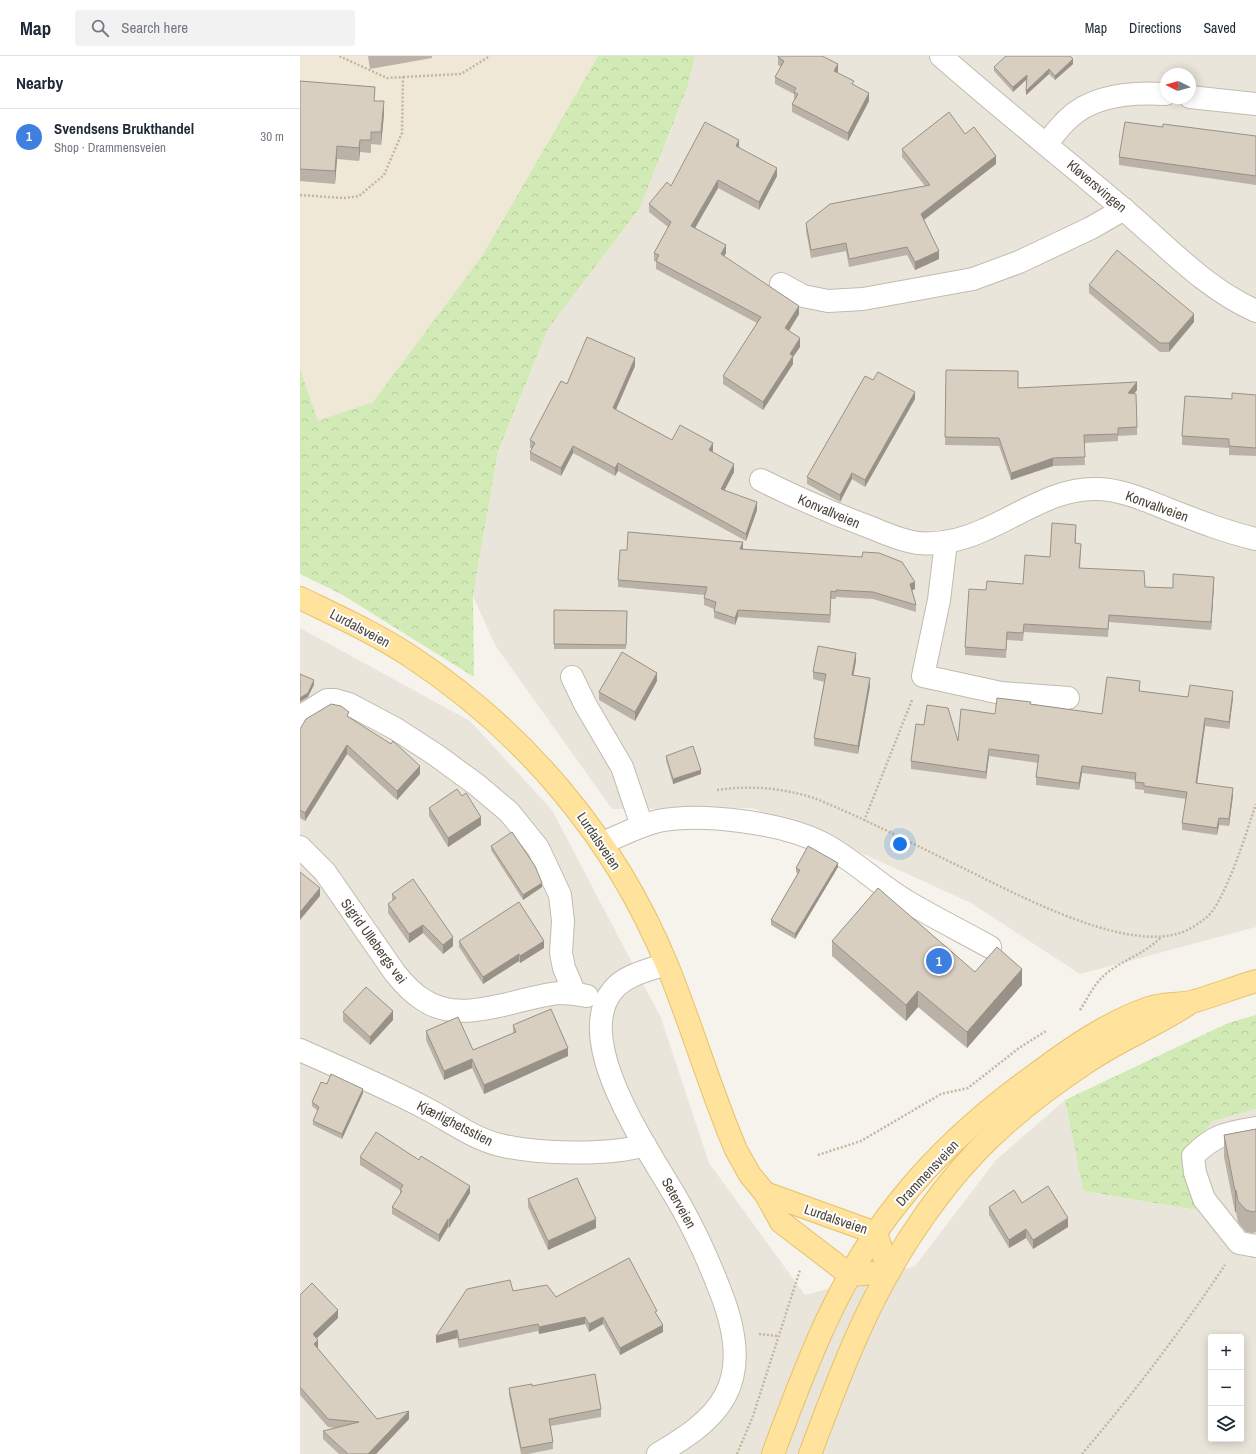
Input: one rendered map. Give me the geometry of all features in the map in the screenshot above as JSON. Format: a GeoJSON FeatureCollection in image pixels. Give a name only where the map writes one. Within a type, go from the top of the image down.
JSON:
{"type":"FeatureCollection","features":[{"type":"Feature","properties":{"kind":"main road","name":"Lurdalsveien"},"geometry":{"type":"LineString","coordinates":[[300,598],[370,632],[409,656],[475,705],[512,737],[555,782],[602,844],[626,882],[666,964],[736,1150],[750,1175],[765,1193],[781,1222],[850,1275]]}},
{"type":"Feature","properties":{"kind":"main road","name":"Drammensveien"},"geometry":{"type":"LineString","coordinates":[[773,1454],[814,1350],[850,1275],[876,1233],[901,1198],[957,1140],[986,1113],[1048,1065],[1114,1023],[1150,1007],[1193,1001],[1256,981]]}},
{"type":"Feature","properties":{"kind":"main road","name":"Drammensveien"},"geometry":{"type":"LineString","coordinates":[[810,1454],[856,1337],[889,1272],[932,1205],[956,1175],[997,1132],[1086,1062],[1114,1044],[1158,1024],[1193,1001]]}},
{"type":"Feature","properties":{"kind":"main road","name":"Lurdalsveien"},"geometry":{"type":"LineString","coordinates":[[765,1193],[876,1233],[889,1272]]}},
{"type":"Feature","properties":{"kind":"main road"},"geometry":{"type":"LineString","coordinates":[[850,1275],[889,1272]]}},
{"type":"Feature","properties":{"kind":"street","name":"Kløversvingen"},"geometry":{"type":"LineString","coordinates":[[941,56],[1124,209],[1215,288],[1239,304],[1256,311]]}},
{"type":"Feature","properties":{"kind":"street"},"geometry":{"type":"LineString","coordinates":[[1046,144],[1069,118],[1104,100],[1143,93],[1160,94]]}},
{"type":"Feature","properties":{"kind":"street"},"geometry":{"type":"LineString","coordinates":[[1196,98],[1256,104]]}},
{"type":"Feature","properties":{"kind":"street"},"geometry":{"type":"LineString","coordinates":[[781,284],[803,296],[828,301],[863,299],[973,279],[1019,262],[1091,228],[1124,209]]}},
{"type":"Feature","properties":{"kind":"street","name":"Konvallveien"},"geometry":{"type":"LineString","coordinates":[[761,480],[808,502],[888,534],[917,543],[946,542],[986,530],[1036,503],[1072,492],[1098,488],[1130,494],[1233,534],[1256,539]]}},
{"type":"Feature","properties":{"kind":"street"},"geometry":{"type":"LineString","coordinates":[[946,542],[939,600],[923,676],[1001,693],[1068,698]]}},
{"type":"Feature","properties":{"kind":"street"},"geometry":{"type":"LineString","coordinates":[[572,677],[585,704],[622,766],[642,826]]}},
{"type":"Feature","properties":{"kind":"street"},"geometry":{"type":"LineString","coordinates":[[300,717],[327,700],[335,700],[349,704],[396,728],[436,755],[477,784],[509,812],[538,848],[560,895],[563,921],[561,953],[564,968],[575,994]]}},
{"type":"Feature","properties":{"kind":"street"},"geometry":{"type":"LineString","coordinates":[[602,844],[642,826],[658,821],[700,818],[759,824],[804,834],[825,844],[865,870],[907,902],[990,947]]}},
{"type":"Feature","properties":{"kind":"street","name":"Sigrid Ullebergs vei"},"geometry":{"type":"LineString","coordinates":[[300,847],[325,872],[395,973],[408,988],[422,1000],[435,1006],[455,1011],[472,1011],[546,996],[575,994],[606,1001]]}},
{"type":"Feature","properties":{"kind":"street","name":"Seterveien"},"geometry":{"type":"LineString","coordinates":[[658,1454],[681,1441],[715,1411],[726,1395],[731,1381],[734,1353],[731,1325],[712,1270],[685,1214],[629,1119],[619,1097],[603,1051],[600,1026],[606,1001],[613,990],[621,982],[666,964]]}},
{"type":"Feature","properties":{"kind":"street","name":"Kjærlighetsstien"},"geometry":{"type":"LineString","coordinates":[[300,1050],[426,1108],[484,1140],[500,1145],[546,1151],[611,1152],[628,1150],[644,1145]]}},
{"type":"Feature","properties":{"kind":"street"},"geometry":{"type":"LineString","coordinates":[[1248,1245],[1204,1199],[1195,1174],[1193,1156],[1206,1143],[1223,1134],[1256,1128]]}},
{"type":"Feature","properties":{"kind":"path"},"geometry":{"type":"LineString","coordinates":[[339,56],[387,78],[461,74],[490,56]]}},
{"type":"Feature","properties":{"kind":"path"},"geometry":{"type":"LineString","coordinates":[[300,195],[343,198],[359,196],[384,175],[402,133],[403,77]]}},
{"type":"Feature","properties":{"kind":"path"},"geometry":{"type":"LineString","coordinates":[[864,821],[905,716],[923,676]]}},
{"type":"Feature","properties":{"kind":"path"},"geometry":{"type":"LineString","coordinates":[[710,791],[741,787],[779,789],[814,798],[1013,892],[1070,917],[1096,926],[1121,932],[1161,936],[1172,936],[1191,928],[1208,916],[1216,905],[1228,879],[1256,804]]}},
{"type":"Feature","properties":{"kind":"path"},"geometry":{"type":"LineString","coordinates":[[1074,1013],[1081,1009],[1092,989],[1107,972],[1145,951],[1161,936]]}},
{"type":"Feature","properties":{"kind":"path"},"geometry":{"type":"LineString","coordinates":[[818,1155],[862,1141],[941,1094],[968,1088],[1019,1048],[1050,1029]]}},
{"type":"Feature","properties":{"kind":"path"},"geometry":{"type":"LineString","coordinates":[[1082,1454],[1116,1414],[1248,1245]]}},
{"type":"Feature","properties":{"kind":"path"},"geometry":{"type":"LineString","coordinates":[[736,1454],[753,1416],[800,1270]]}},
{"type":"Feature","properties":{"kind":"path"},"geometry":{"type":"LineString","coordinates":[[770,1335],[778,1336]]}},
{"type":"Feature","properties":{"kind":"shaded area"},"geometry":{"type":"Polygon","coordinates":[[[300,56],[598,56],[482,256],[373,402],[318,422],[300,369],[300,56]]]}},
{"type":"Feature","properties":{"kind":"shaded area"},"geometry":{"type":"Polygon","coordinates":[[[695,56],[1256,56],[1256,927],[1080,974],[971,903],[868,856],[752,808],[612,809],[495,645],[473,596],[498,453],[548,329],[640,208],[688,87],[695,56]]]}},
{"type":"Feature","properties":{"kind":"shaded area"},"geometry":{"type":"Polygon","coordinates":[[[300,628],[470,721],[552,810],[661,1018],[709,1163],[805,1295],[915,1266],[996,1160],[1065,1100],[1083,1191],[1195,1210],[1181,1160],[1213,1121],[1256,1109],[1256,1454],[300,1454],[300,628]]]}},
{"type":"Feature","properties":{"kind":"green space"},"geometry":{"type":"Polygon","coordinates":[[[598,56],[695,56],[688,86],[640,208],[548,329],[498,452],[473,596],[474,677],[341,594],[300,574],[300,369],[318,421],[373,402],[482,256],[598,56]]]}},
{"type":"Feature","properties":{"kind":"green space"},"geometry":{"type":"Polygon","coordinates":[[[1256,1015],[1256,1109],[1213,1121],[1182,1160],[1196,1210],[1083,1191],[1065,1100],[1228,1023],[1256,1015]]]}},
{"type":"Feature","properties":{"kind":"building"},"geometry":{"type":"Polygon","coordinates":[[[778,56],[822,56],[838,64],[834,71],[854,81],[852,84],[869,93],[848,133],[792,104],[798,94],[794,92],[796,88],[775,77],[784,61],[778,56]]]}},
{"type":"Feature","properties":{"kind":"building"},"geometry":{"type":"Polygon","coordinates":[[[1006,56],[1070,56],[1073,59],[1055,76],[1049,69],[1026,91],[1027,75],[1013,87],[994,67],[1006,56]]]}},
{"type":"Feature","properties":{"kind":"building"},"geometry":{"type":"Polygon","coordinates":[[[300,81],[375,87],[374,101],[384,101],[381,132],[371,132],[371,140],[360,140],[359,148],[337,146],[335,171],[300,169],[300,81]]]}},
{"type":"Feature","properties":{"kind":"building"},"geometry":{"type":"Polygon","coordinates":[[[949,112],[965,134],[974,127],[996,156],[921,214],[939,251],[915,262],[907,247],[849,259],[846,243],[811,250],[806,223],[830,204],[930,185],[902,149],[949,112]]]}},
{"type":"Feature","properties":{"kind":"building"},"geometry":{"type":"Polygon","coordinates":[[[705,122],[739,140],[736,146],[777,168],[759,202],[718,180],[691,226],[726,245],[721,254],[799,306],[785,328],[800,338],[790,354],[793,356],[763,402],[723,376],[761,317],[656,261],[659,255],[654,253],[671,222],[649,204],[667,182],[671,186],[705,122]]]}},
{"type":"Feature","properties":{"kind":"building"},"geometry":{"type":"Polygon","coordinates":[[[1125,122],[1163,127],[1163,124],[1256,136],[1256,176],[1119,157],[1125,122]]]}},
{"type":"Feature","properties":{"kind":"building"},"geometry":{"type":"Polygon","coordinates":[[[1117,250],[1194,314],[1169,343],[1160,343],[1089,285],[1117,250]]]}},
{"type":"Feature","properties":{"kind":"building"},"geometry":{"type":"Polygon","coordinates":[[[587,337],[635,358],[613,408],[672,440],[680,425],[713,443],[709,450],[734,464],[721,489],[757,502],[746,534],[618,463],[615,468],[573,446],[561,468],[530,452],[535,443],[530,440],[561,381],[567,384],[587,337]]]}},
{"type":"Feature","properties":{"kind":"building"},"geometry":{"type":"Polygon","coordinates":[[[946,370],[1018,371],[1018,388],[1137,382],[1128,393],[1136,394],[1137,427],[1118,428],[1118,434],[1084,435],[1085,457],[1053,458],[1011,473],[999,438],[945,437],[946,370]]]}},
{"type":"Feature","properties":{"kind":"building"},"geometry":{"type":"Polygon","coordinates":[[[878,372],[915,392],[865,480],[852,473],[840,495],[807,477],[865,376],[873,380],[878,372]]]}},
{"type":"Feature","properties":{"kind":"building"},"geometry":{"type":"Polygon","coordinates":[[[1232,393],[1256,395],[1256,448],[1229,446],[1229,439],[1182,436],[1185,396],[1232,399],[1232,393]]]}},
{"type":"Feature","properties":{"kind":"building"},"geometry":{"type":"Polygon","coordinates":[[[1052,523],[1076,525],[1075,543],[1081,544],[1079,568],[1144,571],[1145,587],[1173,588],[1173,574],[1214,577],[1211,622],[1109,615],[1108,629],[1024,624],[1023,633],[1007,632],[1006,650],[965,647],[969,589],[986,590],[987,581],[1023,584],[1025,555],[1050,557],[1052,523]]]}},
{"type":"Feature","properties":{"kind":"building"},"geometry":{"type":"Polygon","coordinates":[[[628,532],[743,542],[740,549],[862,557],[863,552],[879,553],[902,562],[915,582],[910,584],[916,605],[873,592],[836,590],[836,592],[831,591],[830,615],[738,610],[735,618],[714,611],[716,602],[704,598],[707,587],[618,580],[620,550],[627,550],[628,532]]]}},
{"type":"Feature","properties":{"kind":"building"},"geometry":{"type":"Polygon","coordinates":[[[554,610],[627,611],[626,645],[554,644],[554,610]]]}},
{"type":"Feature","properties":{"kind":"building"},"geometry":{"type":"Polygon","coordinates":[[[818,646],[856,653],[852,675],[870,678],[858,746],[814,738],[826,674],[813,672],[818,646]]]}},
{"type":"Feature","properties":{"kind":"building"},"geometry":{"type":"Polygon","coordinates":[[[622,652],[657,673],[635,712],[599,692],[622,652]]]}},
{"type":"Feature","properties":{"kind":"building"},"geometry":{"type":"Polygon","coordinates":[[[300,674],[314,680],[308,693],[300,698],[300,674]]]}},
{"type":"Feature","properties":{"kind":"building"},"geometry":{"type":"Polygon","coordinates":[[[1107,677],[1140,681],[1139,691],[1188,697],[1190,685],[1233,691],[1229,722],[1205,718],[1196,783],[1233,788],[1229,819],[1219,818],[1217,828],[1182,823],[1187,792],[1144,786],[1144,783],[1135,782],[1136,773],[1082,766],[1079,783],[1036,777],[1039,755],[989,749],[986,772],[911,761],[916,724],[924,725],[927,705],[948,708],[958,741],[961,709],[995,714],[997,698],[1102,714],[1107,677]]]}},
{"type":"Feature","properties":{"kind":"building"},"geometry":{"type":"Polygon","coordinates":[[[331,704],[341,706],[349,712],[347,716],[391,744],[393,741],[420,766],[397,791],[347,745],[305,813],[300,810],[300,729],[306,719],[331,704]]]}},
{"type":"Feature","properties":{"kind":"building"},"geometry":{"type":"Polygon","coordinates":[[[693,746],[701,770],[673,779],[666,756],[693,746]]]}},
{"type":"Feature","properties":{"kind":"building"},"geometry":{"type":"Polygon","coordinates":[[[457,789],[462,796],[466,793],[481,817],[448,838],[429,808],[457,789]]]}},
{"type":"Feature","properties":{"kind":"building"},"geometry":{"type":"Polygon","coordinates":[[[512,832],[535,866],[542,883],[523,895],[491,846],[512,832]]]}},
{"type":"Feature","properties":{"kind":"building"},"geometry":{"type":"Polygon","coordinates":[[[808,846],[838,863],[795,934],[771,920],[800,870],[796,868],[808,846]]]}},
{"type":"Feature","properties":{"kind":"building"},"geometry":{"type":"Polygon","coordinates":[[[300,872],[320,888],[300,912],[300,872]]]}},
{"type":"Feature","properties":{"kind":"building"},"geometry":{"type":"Polygon","coordinates":[[[413,879],[453,937],[443,945],[423,925],[409,934],[388,904],[396,898],[392,894],[413,879]]]}},
{"type":"Feature","properties":{"kind":"building"},"geometry":{"type":"Polygon","coordinates":[[[878,888],[975,972],[997,947],[1022,969],[967,1032],[918,991],[906,1005],[832,941],[878,888]]]}},
{"type":"Feature","properties":{"kind":"building"},"geometry":{"type":"Polygon","coordinates":[[[519,902],[544,941],[520,956],[519,954],[483,977],[459,941],[519,902]]]}},
{"type":"Feature","properties":{"kind":"building"},"geometry":{"type":"Polygon","coordinates":[[[366,987],[393,1011],[370,1037],[343,1012],[366,987]]]}},
{"type":"Feature","properties":{"kind":"building"},"geometry":{"type":"Polygon","coordinates":[[[551,1009],[568,1048],[484,1085],[472,1059],[444,1071],[426,1031],[458,1017],[473,1050],[516,1032],[513,1025],[551,1009]]]}},
{"type":"Feature","properties":{"kind":"building"},"geometry":{"type":"Polygon","coordinates":[[[331,1074],[363,1089],[342,1134],[313,1121],[319,1107],[312,1102],[321,1082],[327,1084],[331,1074]]]}},
{"type":"Feature","properties":{"kind":"building"},"geometry":{"type":"Polygon","coordinates":[[[1256,1129],[1256,1211],[1253,1212],[1246,1210],[1238,1201],[1224,1135],[1256,1129]]]}},
{"type":"Feature","properties":{"kind":"building"},"geometry":{"type":"Polygon","coordinates":[[[376,1132],[419,1160],[421,1156],[470,1186],[439,1235],[392,1207],[402,1191],[400,1190],[403,1185],[360,1157],[376,1132]]]}},
{"type":"Feature","properties":{"kind":"building"},"geometry":{"type":"Polygon","coordinates":[[[577,1178],[596,1219],[548,1241],[528,1199],[577,1178]]]}},
{"type":"Feature","properties":{"kind":"building"},"geometry":{"type":"Polygon","coordinates":[[[1048,1186],[1068,1218],[1033,1240],[1026,1229],[1009,1240],[989,1207],[1014,1190],[1022,1203],[1048,1186]]]}},
{"type":"Feature","properties":{"kind":"building"},"geometry":{"type":"Polygon","coordinates":[[[629,1258],[657,1311],[655,1312],[663,1325],[620,1348],[603,1317],[589,1324],[585,1317],[539,1327],[538,1324],[459,1340],[457,1330],[436,1336],[467,1289],[510,1280],[513,1291],[547,1285],[556,1297],[629,1258]]]}},
{"type":"Feature","properties":{"kind":"building"},"geometry":{"type":"Polygon","coordinates":[[[312,1283],[338,1310],[313,1334],[318,1340],[314,1344],[377,1419],[409,1411],[368,1454],[348,1454],[323,1431],[359,1422],[328,1419],[300,1387],[300,1295],[312,1283]]]}},
{"type":"Feature","properties":{"kind":"building"},"geometry":{"type":"Polygon","coordinates":[[[595,1374],[601,1409],[549,1419],[553,1442],[521,1448],[509,1388],[532,1384],[532,1386],[595,1374]]]}},
{"type":"Feature","properties":{"kind":"place","name":"Svendsens Brukthandel"},"geometry":{"type":"Point","coordinates":[939,961]}}]}
